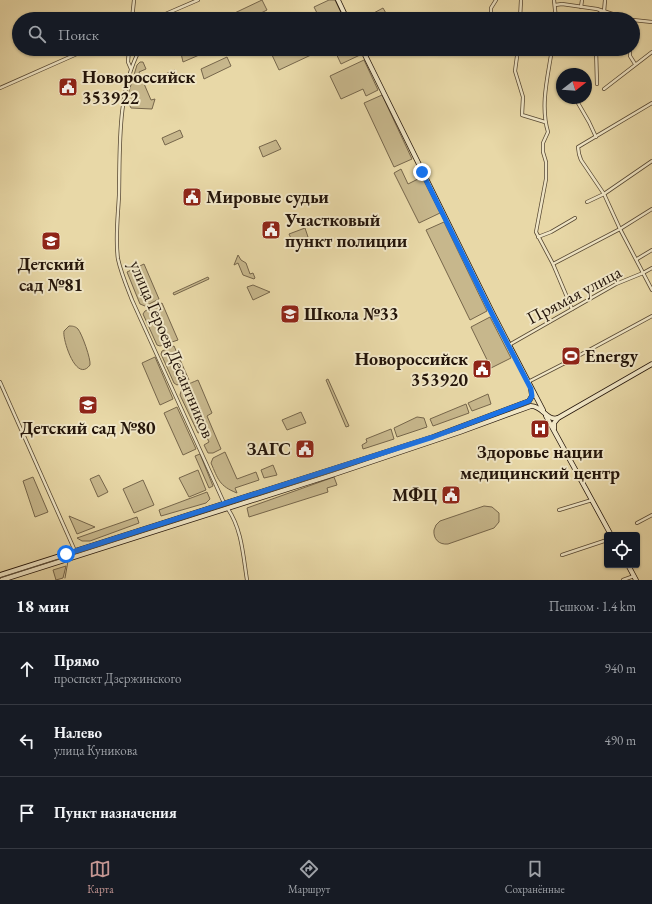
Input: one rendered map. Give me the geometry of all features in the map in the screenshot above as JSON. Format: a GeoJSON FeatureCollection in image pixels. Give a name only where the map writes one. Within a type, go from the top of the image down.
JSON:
{"type":"FeatureCollection","features":[{"type":"Feature","properties":{"kind":"street"},"geometry":{"type":"LineString","coordinates":[[133,12],[134,0]]}},
{"type":"Feature","properties":{"kind":"street"},"geometry":{"type":"LineString","coordinates":[[173,12],[198,0]]}},
{"type":"Feature","properties":{"kind":"street"},"geometry":{"type":"LineString","coordinates":[[338,0],[344,12]]}},
{"type":"Feature","properties":{"kind":"street"},"geometry":{"type":"LineString","coordinates":[[491,12],[491,8],[496,0]]}},
{"type":"Feature","properties":{"kind":"street"},"geometry":{"type":"LineString","coordinates":[[520,12],[521,0]]}},
{"type":"Feature","properties":{"kind":"street"},"geometry":{"type":"LineString","coordinates":[[554,0],[556,12]]}},
{"type":"Feature","properties":{"kind":"street"},"geometry":{"type":"LineString","coordinates":[[581,7],[582,0]]}},
{"type":"Feature","properties":{"kind":"street"},"geometry":{"type":"LineString","coordinates":[[602,11],[605,0]]}},
{"type":"Feature","properties":{"kind":"street"},"geometry":{"type":"LineString","coordinates":[[555,5],[562,4],[597,9],[605,12]]}},
{"type":"Feature","properties":{"kind":"street"},"geometry":{"type":"LineString","coordinates":[[640,21],[652,22]]}},
{"type":"Feature","properties":{"kind":"street"},"geometry":{"type":"LineString","coordinates":[[604,89],[652,52]]}},
{"type":"Feature","properties":{"kind":"street"},"geometry":{"type":"LineString","coordinates":[[0,88],[72,56]]}},
{"type":"Feature","properties":{"kind":"street","name":"улица Героев Десантников"},"geometry":{"type":"LineString","coordinates":[[128,56],[128,62],[131,69],[123,112],[117,238],[118,260],[132,300],[224,502],[237,526],[241,540],[247,580]]}},
{"type":"Feature","properties":{"kind":"street"},"geometry":{"type":"LineString","coordinates":[[131,69],[137,56]]}},
{"type":"Feature","properties":{"kind":"street"},"geometry":{"type":"LineString","coordinates":[[365,56],[508,345],[609,532]]}},
{"type":"Feature","properties":{"kind":"street"},"geometry":{"type":"LineString","coordinates":[[517,56],[515,71],[522,97],[522,115],[527,118],[545,122]]}},
{"type":"Feature","properties":{"kind":"street"},"geometry":{"type":"LineString","coordinates":[[551,56],[544,108],[545,122],[548,132],[548,135],[543,142],[543,152],[546,162],[546,179],[536,232],[553,264],[572,310]]}},
{"type":"Feature","properties":{"kind":"street"},"geometry":{"type":"LineString","coordinates":[[596,56],[597,84]]}},
{"type":"Feature","properties":{"kind":"street"},"geometry":{"type":"LineString","coordinates":[[630,56],[635,64]]}},
{"type":"Feature","properties":{"kind":"street"},"geometry":{"type":"LineString","coordinates":[[652,103],[578,147],[578,154],[581,160],[604,194],[620,229],[652,290]]}},
{"type":"Feature","properties":{"kind":"street"},"geometry":{"type":"LineString","coordinates":[[579,104],[596,137]]}},
{"type":"Feature","properties":{"kind":"street"},"geometry":{"type":"LineString","coordinates":[[587,202],[604,194],[652,162]]}},
{"type":"Feature","properties":{"kind":"street"},"geometry":{"type":"LineString","coordinates":[[553,264],[620,229],[652,209]]}},
{"type":"Feature","properties":{"kind":"street"},"geometry":{"type":"LineString","coordinates":[[538,237],[575,218]]}},
{"type":"Feature","properties":{"kind":"street"},"geometry":{"type":"LineString","coordinates":[[637,259],[652,250]]}},
{"type":"Feature","properties":{"kind":"street","name":"Прямая улица"},"geometry":{"type":"LineString","coordinates":[[508,345],[616,284],[652,268]]}},
{"type":"Feature","properties":{"kind":"street"},"geometry":{"type":"LineString","coordinates":[[528,382],[652,316]]}},
{"type":"Feature","properties":{"kind":"street"},"geometry":{"type":"LineString","coordinates":[[554,431],[554,422],[558,418],[652,364]]}},
{"type":"Feature","properties":{"kind":"street"},"geometry":{"type":"LineString","coordinates":[[0,382],[76,554]]}},
{"type":"Feature","properties":{"kind":"street"},"geometry":{"type":"LineString","coordinates":[[529,401],[532,396],[531,389]]}},
{"type":"Feature","properties":{"kind":"street"},"geometry":{"type":"LineString","coordinates":[[2,580],[224,502],[434,439],[529,401],[537,401]]}},
{"type":"Feature","properties":{"kind":"street"},"geometry":{"type":"LineString","coordinates":[[0,574],[76,554],[228,509],[531,406],[537,401]]}},
{"type":"Feature","properties":{"kind":"street"},"geometry":{"type":"LineString","coordinates":[[531,406],[544,412],[550,418],[558,418]]}},
{"type":"Feature","properties":{"kind":"street"},"geometry":{"type":"LineString","coordinates":[[559,510],[592,500]]}},
{"type":"Feature","properties":{"kind":"street"},"geometry":{"type":"LineString","coordinates":[[637,523],[652,515]]}},
{"type":"Feature","properties":{"kind":"street"},"geometry":{"type":"LineString","coordinates":[[562,555],[604,541]]}},
{"type":"Feature","properties":{"kind":"street"},"geometry":{"type":"LineString","coordinates":[[623,580],[635,578],[630,568]]}},
{"type":"Feature","properties":{"kind":"shaded area"},"geometry":{"type":"Polygon","coordinates":[[[262,0],[267,10],[263,12],[237,12],[262,0]]]}},
{"type":"Feature","properties":{"kind":"shaded area"},"geometry":{"type":"Polygon","coordinates":[[[329,0],[335,0],[341,12],[316,12],[314,7],[329,0]]]}},
{"type":"Feature","properties":{"kind":"shaded area"},"geometry":{"type":"Polygon","coordinates":[[[383,8],[385,12],[376,12],[383,8]]]}},
{"type":"Feature","properties":{"kind":"shaded area"},"geometry":{"type":"Polygon","coordinates":[[[182,56],[197,56],[183,62],[182,56]]]}},
{"type":"Feature","properties":{"kind":"shaded area"},"geometry":{"type":"Polygon","coordinates":[[[272,56],[309,56],[279,70],[272,56]]]}},
{"type":"Feature","properties":{"kind":"shaded area"},"geometry":{"type":"Polygon","coordinates":[[[337,56],[358,56],[341,64],[337,56]]]}},
{"type":"Feature","properties":{"kind":"shaded area"},"geometry":{"type":"Polygon","coordinates":[[[227,57],[231,66],[204,79],[201,69],[227,57]]]}},
{"type":"Feature","properties":{"kind":"shaded area"},"geometry":{"type":"Polygon","coordinates":[[[364,60],[378,90],[366,96],[363,89],[341,99],[330,76],[364,60]]]}},
{"type":"Feature","properties":{"kind":"shaded area"},"geometry":{"type":"Polygon","coordinates":[[[140,62],[143,62],[146,69],[139,72],[151,100],[155,99],[152,109],[131,108],[128,102],[127,98],[137,65],[140,62]]]}},
{"type":"Feature","properties":{"kind":"shaded area"},"geometry":{"type":"Polygon","coordinates":[[[175,70],[178,77],[166,82],[163,75],[175,70]]]}},
{"type":"Feature","properties":{"kind":"shaded area"},"geometry":{"type":"Polygon","coordinates":[[[382,95],[412,159],[394,167],[364,103],[382,95]]]}},
{"type":"Feature","properties":{"kind":"shaded area"},"geometry":{"type":"Polygon","coordinates":[[[180,130],[183,137],[165,145],[162,138],[180,130]]]}},
{"type":"Feature","properties":{"kind":"shaded area"},"geometry":{"type":"Polygon","coordinates":[[[276,140],[281,149],[263,157],[259,147],[276,140]]]}},
{"type":"Feature","properties":{"kind":"shaded area"},"geometry":{"type":"Polygon","coordinates":[[[401,169],[408,184],[422,177],[440,213],[419,223],[394,173],[401,169]]]}},
{"type":"Feature","properties":{"kind":"shaded area"},"geometry":{"type":"Polygon","coordinates":[[[444,222],[487,311],[470,320],[426,230],[444,222]]]}},
{"type":"Feature","properties":{"kind":"shaded area"},"geometry":{"type":"Polygon","coordinates":[[[305,228],[308,237],[293,243],[289,234],[305,228]]]}},
{"type":"Feature","properties":{"kind":"shaded area"},"geometry":{"type":"Polygon","coordinates":[[[238,255],[241,260],[246,263],[250,274],[253,273],[254,279],[243,275],[238,263],[234,265],[238,255]]]}},
{"type":"Feature","properties":{"kind":"shaded area"},"geometry":{"type":"Polygon","coordinates":[[[144,264],[159,299],[145,306],[140,304],[127,272],[144,264]]]}},
{"type":"Feature","properties":{"kind":"shaded area"},"geometry":{"type":"Polygon","coordinates":[[[208,277],[209,279],[174,295],[173,293],[208,277]]]}},
{"type":"Feature","properties":{"kind":"shaded area"},"geometry":{"type":"Polygon","coordinates":[[[253,285],[270,292],[253,300],[247,287],[253,285]]]}},
{"type":"Feature","properties":{"kind":"shaded area"},"geometry":{"type":"Polygon","coordinates":[[[162,303],[178,340],[160,346],[157,345],[143,314],[145,311],[162,303]]]}},
{"type":"Feature","properties":{"kind":"shaded area"},"geometry":{"type":"Polygon","coordinates":[[[490,317],[511,358],[491,368],[471,327],[490,317]]]}},
{"type":"Feature","properties":{"kind":"shaded area"},"geometry":{"type":"Polygon","coordinates":[[[69,326],[78,329],[82,336],[90,365],[85,369],[80,369],[75,364],[65,342],[64,331],[69,326]]]}},
{"type":"Feature","properties":{"kind":"shaded area"},"geometry":{"type":"Polygon","coordinates":[[[174,346],[189,380],[177,385],[174,383],[161,354],[162,351],[174,346]]]}},
{"type":"Feature","properties":{"kind":"shaded area"},"geometry":{"type":"Polygon","coordinates":[[[155,357],[173,399],[160,405],[142,363],[155,357]]]}},
{"type":"Feature","properties":{"kind":"shaded area"},"geometry":{"type":"Polygon","coordinates":[[[328,379],[349,426],[346,427],[326,380],[328,379]]]}},
{"type":"Feature","properties":{"kind":"shaded area"},"geometry":{"type":"Polygon","coordinates":[[[198,380],[212,413],[207,416],[221,449],[213,453],[208,453],[204,445],[209,442],[204,431],[198,433],[180,395],[184,387],[198,380]]]}},
{"type":"Feature","properties":{"kind":"shaded area"},"geometry":{"type":"Polygon","coordinates":[[[488,394],[491,404],[472,411],[468,403],[488,394]]]}},
{"type":"Feature","properties":{"kind":"shaded area"},"geometry":{"type":"Polygon","coordinates":[[[466,404],[469,413],[433,426],[430,419],[466,404]]]}},
{"type":"Feature","properties":{"kind":"shaded area"},"geometry":{"type":"Polygon","coordinates":[[[177,407],[196,449],[183,455],[164,413],[177,407]]]}},
{"type":"Feature","properties":{"kind":"shaded area"},"geometry":{"type":"Polygon","coordinates":[[[301,412],[306,423],[287,430],[282,420],[301,412]]]}},
{"type":"Feature","properties":{"kind":"shaded area"},"geometry":{"type":"Polygon","coordinates":[[[417,417],[424,418],[427,427],[397,437],[394,428],[417,417]]]}},
{"type":"Feature","properties":{"kind":"shaded area"},"geometry":{"type":"Polygon","coordinates":[[[391,429],[394,439],[363,449],[362,445],[367,442],[366,439],[391,429]]]}},
{"type":"Feature","properties":{"kind":"shaded area"},"geometry":{"type":"Polygon","coordinates":[[[225,452],[237,479],[256,472],[259,480],[235,488],[237,493],[226,488],[218,478],[211,463],[213,458],[225,452]]]}},
{"type":"Feature","properties":{"kind":"shaded area"},"geometry":{"type":"Polygon","coordinates":[[[200,454],[213,486],[209,488],[195,456],[200,454]]]}},
{"type":"Feature","properties":{"kind":"shaded area"},"geometry":{"type":"Polygon","coordinates":[[[273,465],[277,475],[264,478],[261,470],[273,465]]]}},
{"type":"Feature","properties":{"kind":"shaded area"},"geometry":{"type":"Polygon","coordinates":[[[198,470],[206,490],[189,497],[179,478],[198,470]]]}},
{"type":"Feature","properties":{"kind":"shaded area"},"geometry":{"type":"Polygon","coordinates":[[[99,475],[108,492],[98,497],[90,479],[99,475]]]}},
{"type":"Feature","properties":{"kind":"shaded area"},"geometry":{"type":"Polygon","coordinates":[[[33,477],[48,512],[35,517],[23,481],[33,477]]]}},
{"type":"Feature","properties":{"kind":"shaded area"},"geometry":{"type":"Polygon","coordinates":[[[334,477],[337,485],[327,488],[328,492],[249,517],[247,508],[334,477]]]}},
{"type":"Feature","properties":{"kind":"shaded area"},"geometry":{"type":"Polygon","coordinates":[[[143,480],[154,505],[134,513],[123,489],[143,480]]]}},
{"type":"Feature","properties":{"kind":"shaded area"},"geometry":{"type":"Polygon","coordinates":[[[207,492],[210,499],[206,503],[161,516],[159,510],[207,492]]]}},
{"type":"Feature","properties":{"kind":"shaded area"},"geometry":{"type":"Polygon","coordinates":[[[484,506],[492,507],[499,513],[499,522],[494,528],[448,544],[442,544],[437,541],[434,536],[434,530],[440,521],[484,506]]]}},
{"type":"Feature","properties":{"kind":"shaded area"},"geometry":{"type":"Polygon","coordinates":[[[69,516],[95,527],[77,534],[69,516]]]}},
{"type":"Feature","properties":{"kind":"shaded area"},"geometry":{"type":"Polygon","coordinates":[[[137,517],[139,523],[90,541],[82,541],[77,538],[137,517]]]}},
{"type":"Feature","properties":{"kind":"shaded area"},"geometry":{"type":"Polygon","coordinates":[[[66,566],[63,578],[56,580],[53,570],[66,566]]]}},
{"type":"Feature","properties":{"kind":"waterway"},"geometry":{"type":"LineString","coordinates":[[65,578],[68,561]]}},
{"type":"Feature","properties":{"kind":"place","name":"Новороссийск 353922"},"geometry":{"type":"Point","coordinates":[68,87]}},
{"type":"Feature","properties":{"kind":"place","name":"Мировые судьи"},"geometry":{"type":"Point","coordinates":[192,197]}},
{"type":"Feature","properties":{"kind":"place","name":"Участковый пункт полиции"},"geometry":{"type":"Point","coordinates":[271,230]}},
{"type":"Feature","properties":{"kind":"place","name":"Детский сад №81"},"geometry":{"type":"Point","coordinates":[51,241]}},
{"type":"Feature","properties":{"kind":"place","name":"Школа №33"},"geometry":{"type":"Point","coordinates":[290,314]}},
{"type":"Feature","properties":{"kind":"place","name":"Energy"},"geometry":{"type":"Point","coordinates":[571,356]}},
{"type":"Feature","properties":{"kind":"place","name":"Новороссийск 353920"},"geometry":{"type":"Point","coordinates":[482,369]}},
{"type":"Feature","properties":{"kind":"place","name":"Детский сад №80"},"geometry":{"type":"Point","coordinates":[88,405]}},
{"type":"Feature","properties":{"kind":"place","name":"Здоровье нации медицинский центр"},"geometry":{"type":"Point","coordinates":[540,429]}},
{"type":"Feature","properties":{"kind":"place","name":"ЗАГС"},"geometry":{"type":"Point","coordinates":[305,449]}},
{"type":"Feature","properties":{"kind":"place","name":"МФЦ"},"geometry":{"type":"Point","coordinates":[451,495]}},
{"type":"Feature","properties":{"kind":"route"},"geometry":{"type":"LineString","coordinates":[[66,554],[224,502],[433,437],[529,401],[532,396],[531,389],[422,172]]}}]}
